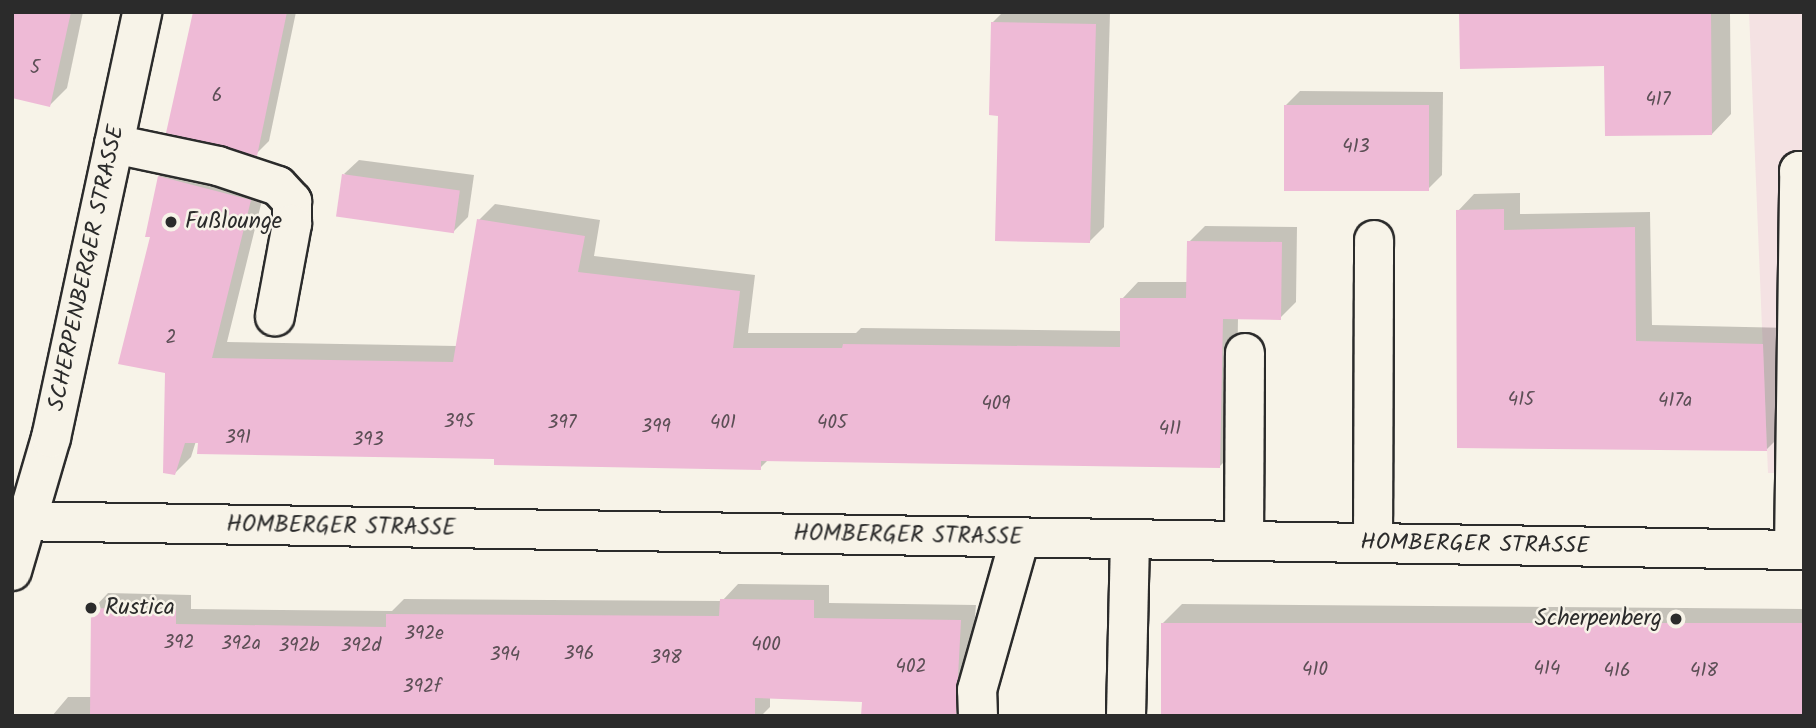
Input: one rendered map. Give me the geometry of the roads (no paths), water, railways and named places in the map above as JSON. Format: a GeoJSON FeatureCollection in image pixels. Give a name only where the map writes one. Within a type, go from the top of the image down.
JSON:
{"type":"FeatureCollection","features":[{"type":"Feature","properties":{"kind":"main road","name":"SCHERPENBERGER STRASSE"},"geometry":{"type":"LineString","coordinates":[[12,571],[20,521],[51,438],[142,12]]}},
{"type":"Feature","properties":{"kind":"main road"},"geometry":{"type":"LineString","coordinates":[[114,144],[218,166],[278,186],[292,201],[292,224],[275,316]]}},
{"type":"Feature","properties":{"kind":"main road"},"geometry":{"type":"LineString","coordinates":[[1799,550],[1800,171],[1804,171]]}},
{"type":"Feature","properties":{"kind":"main road"},"geometry":{"type":"LineString","coordinates":[[1373,543],[1374,240]]}},
{"type":"Feature","properties":{"kind":"main road"},"geometry":{"type":"LineString","coordinates":[[1244,541],[1245,353]]}},
{"type":"Feature","properties":{"kind":"main road","name":"HOMBERGER STRASSE"},"geometry":{"type":"LineString","coordinates":[[20,521],[1799,550]]}},
{"type":"Feature","properties":{"kind":"main road"},"geometry":{"type":"LineString","coordinates":[[978,716],[977,690],[1020,538]]}},
{"type":"Feature","properties":{"kind":"main road"},"geometry":{"type":"LineString","coordinates":[[1126,716],[1130,540]]}},
{"type":"Feature","properties":{"kind":"place","name":"Fußlounge"},"geometry":{"type":"Point","coordinates":[171,222]}},
{"type":"Feature","properties":{"kind":"place","name":"Rustica"},"geometry":{"type":"Point","coordinates":[91,608]}},
{"type":"Feature","properties":{"kind":"place","name":"Scherpenberg"},"geometry":{"type":"Point","coordinates":[1676,619]}}]}
